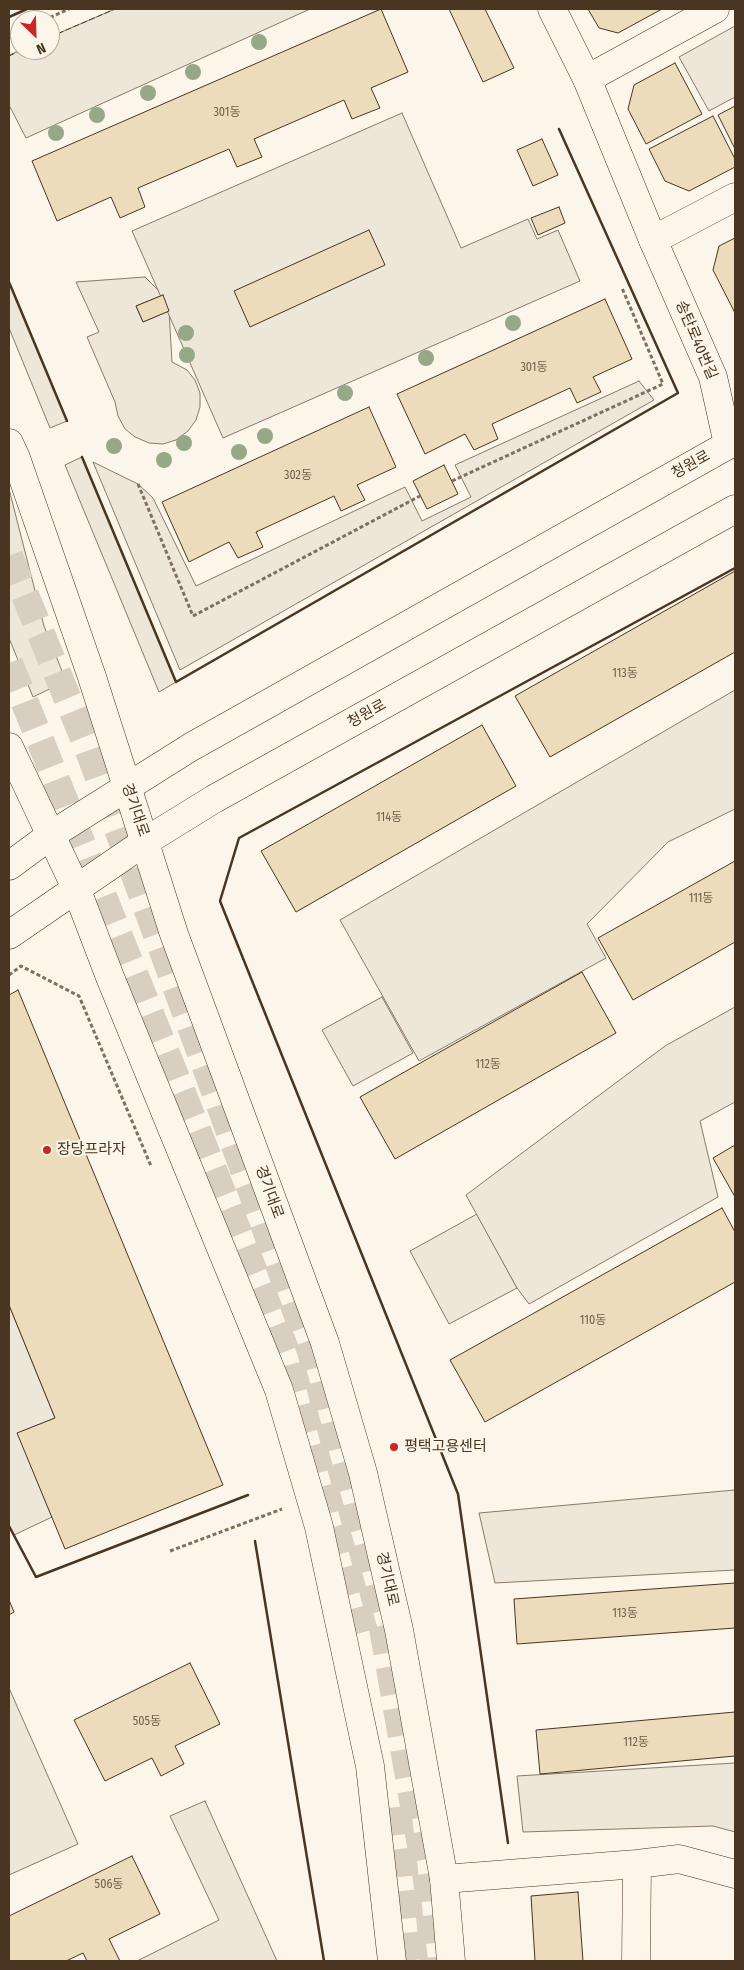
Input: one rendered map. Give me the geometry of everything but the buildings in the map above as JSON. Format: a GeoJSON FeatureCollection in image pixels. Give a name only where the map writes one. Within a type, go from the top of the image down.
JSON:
{"type":"FeatureCollection","features":[{"type":"Feature","properties":{"kind":"main road","name":"송탄로40번길"},"geometry":{"type":"LineString","coordinates":[[552,9],[587,80],[653,240],[713,376],[733,438]]}},
{"type":"Feature","properties":{"kind":"main road"},"geometry":{"type":"LineString","coordinates":[[587,80],[715,9]]}},
{"type":"Feature","properties":{"kind":"main road"},"geometry":{"type":"LineString","coordinates":[[653,240],[735,196]]}},
{"type":"Feature","properties":{"kind":"main road","name":"청원로"},"geometry":{"type":"LineString","coordinates":[[9,866],[51,835],[191,747],[733,438]]}},
{"type":"Feature","properties":{"kind":"main road","name":"경기대로"},"geometry":{"type":"LineString","coordinates":[[11,456],[92,677],[146,841],[174,934],[325,1343],[362,1473],[399,1630],[444,1879],[451,1961]]}},
{"type":"Feature","properties":{"kind":"main road","name":"청원로"},"geometry":{"type":"LineString","coordinates":[[9,935],[146,841],[214,799],[735,509]]}},
{"type":"Feature","properties":{"kind":"main road"},"geometry":{"type":"LineString","coordinates":[[9,747],[76,888],[110,977],[279,1390],[319,1527],[370,1766],[392,1961]]}},
{"type":"Feature","properties":{"kind":"main road"},"geometry":{"type":"LineString","coordinates":[[444,1879],[679,1859],[735,1874]]}},
{"type":"Feature","properties":{"kind":"main road"},"geometry":{"type":"LineString","coordinates":[[636,1961],[637,1864]]}},
{"type":"Feature","properties":{"kind":"path"},"geometry":{"type":"LineString","coordinates":[[452,480],[663,384],[622,288]]}},
{"type":"Feature","properties":{"kind":"path"},"geometry":{"type":"LineString","coordinates":[[138,484],[194,616],[420,496]]}},
{"type":"Feature","properties":{"kind":"path"},"geometry":{"type":"LineString","coordinates":[[9,975],[20,966],[79,996],[154,1173]]}},
{"type":"Feature","properties":{"kind":"path"},"geometry":{"type":"LineString","coordinates":[[279,1499],[285,1518]]}},
{"type":"Feature","properties":{"kind":"path"},"geometry":{"type":"LineString","coordinates":[[170,1551],[282,1509]]}},
{"type":"Feature","properties":{"kind":"shaded area"},"geometry":{"type":"Polygon","coordinates":[[[115,9],[310,9],[26,138],[9,105],[9,55],[10,60],[60,60],[60,33],[115,9]]]}},
{"type":"Feature","properties":{"kind":"shaded area"},"geometry":{"type":"Polygon","coordinates":[[[735,26],[735,97],[709,111],[679,57],[735,26]]]}},
{"type":"Feature","properties":{"kind":"shaded area"},"geometry":{"type":"Polygon","coordinates":[[[402,113],[461,248],[528,219],[537,239],[558,230],[580,281],[223,438],[132,231],[402,113]]]}},
{"type":"Feature","properties":{"kind":"shaded area"},"geometry":{"type":"Polygon","coordinates":[[[145,277],[163,295],[136,306],[143,322],[169,311],[172,362],[187,370],[195,380],[200,393],[200,407],[196,420],[188,431],[176,440],[163,444],[149,443],[135,437],[125,429],[118,416],[115,402],[87,337],[99,332],[76,282],[145,277]]]}},
{"type":"Feature","properties":{"kind":"shaded area"},"geometry":{"type":"Polygon","coordinates":[[[9,282],[67,421],[50,428],[9,328],[9,282]]]}},
{"type":"Feature","properties":{"kind":"shaded area"},"geometry":{"type":"Polygon","coordinates":[[[639,381],[654,400],[180,670],[93,462],[138,484],[153,498],[196,586],[405,487],[422,521],[471,497],[455,465],[639,381]]]}},
{"type":"Feature","properties":{"kind":"shaded area"},"geometry":{"type":"Polygon","coordinates":[[[82,457],[176,682],[159,692],[65,465],[82,457]]]}},
{"type":"Feature","properties":{"kind":"shaded area"},"geometry":{"type":"Polygon","coordinates":[[[9,489],[44,626],[66,681],[33,697],[9,638],[9,489]]]}},
{"type":"Feature","properties":{"kind":"shaded area"},"geometry":{"type":"Polygon","coordinates":[[[735,690],[735,809],[668,842],[587,924],[606,958],[419,1061],[340,920],[735,690]]]}},
{"type":"Feature","properties":{"kind":"shaded area"},"geometry":{"type":"Polygon","coordinates":[[[382,997],[413,1053],[353,1086],[322,1030],[382,997]]]}},
{"type":"Feature","properties":{"kind":"shaded area"},"geometry":{"type":"Polygon","coordinates":[[[735,1007],[735,1102],[700,1121],[718,1197],[529,1304],[517,1288],[466,1195],[665,1046],[735,1007]]]}},
{"type":"Feature","properties":{"kind":"shaded area"},"geometry":{"type":"Polygon","coordinates":[[[477,1214],[517,1288],[449,1324],[410,1251],[477,1214]]]}},
{"type":"Feature","properties":{"kind":"shaded area"},"geometry":{"type":"Polygon","coordinates":[[[9,1305],[55,1418],[18,1433],[52,1517],[14,1535],[9,1526],[9,1305]]]}},
{"type":"Feature","properties":{"kind":"shaded area"},"geometry":{"type":"Polygon","coordinates":[[[735,1490],[735,1570],[495,1583],[479,1513],[735,1490]]]}},
{"type":"Feature","properties":{"kind":"shaded area"},"geometry":{"type":"Polygon","coordinates":[[[9,1688],[78,1844],[9,1875],[9,1688]]]}},
{"type":"Feature","properties":{"kind":"shaded area"},"geometry":{"type":"Polygon","coordinates":[[[735,1763],[735,1832],[713,1826],[523,1832],[517,1776],[735,1763]]]}},
{"type":"Feature","properties":{"kind":"shaded area"},"geometry":{"type":"Polygon","coordinates":[[[205,1801],[277,1961],[137,1961],[219,1920],[170,1816],[205,1801]]]}},
{"type":"Feature","properties":{"kind":"tunnel"},"geometry":{"type":"LineString","coordinates":[[9,556],[88,748],[311,1351],[383,1628],[427,1880],[434,1961]]}},
{"type":"Feature","properties":{"kind":"tunnel"},"geometry":{"type":"LineString","coordinates":[[9,663],[289,1359],[364,1632]]}},
{"type":"Feature","properties":{"kind":"tunnel"},"geometry":{"type":"LineString","coordinates":[[397,1807],[414,1961]]}},
{"type":"Feature","properties":{"kind":"fence"},"geometry":{"type":"LineString","coordinates":[[60,33],[115,9]]}},
{"type":"Feature","properties":{"kind":"wall"},"geometry":{"type":"LineString","coordinates":[[9,17],[27,9]]}},
{"type":"Feature","properties":{"kind":"wall"},"geometry":{"type":"LineString","coordinates":[[82,457],[176,682],[678,393],[559,129]]}},
{"type":"Feature","properties":{"kind":"wall"},"geometry":{"type":"LineString","coordinates":[[9,282],[67,421]]}},
{"type":"Feature","properties":{"kind":"wall"},"geometry":{"type":"LineString","coordinates":[[508,1843],[458,1494],[220,901],[239,838],[735,568]]}},
{"type":"Feature","properties":{"kind":"wall"},"geometry":{"type":"LineString","coordinates":[[9,1526],[36,1577],[248,1495]]}},
{"type":"Feature","properties":{"kind":"wall"},"geometry":{"type":"LineString","coordinates":[[255,1541],[324,1961]]}},
{"type":"Feature","properties":{"kind":"place","name":"장당프라자"},"geometry":{"type":"Point","coordinates":[47,1150]}},
{"type":"Feature","properties":{"kind":"place","name":"평택고용센터"},"geometry":{"type":"Point","coordinates":[394,1447]}}]}
